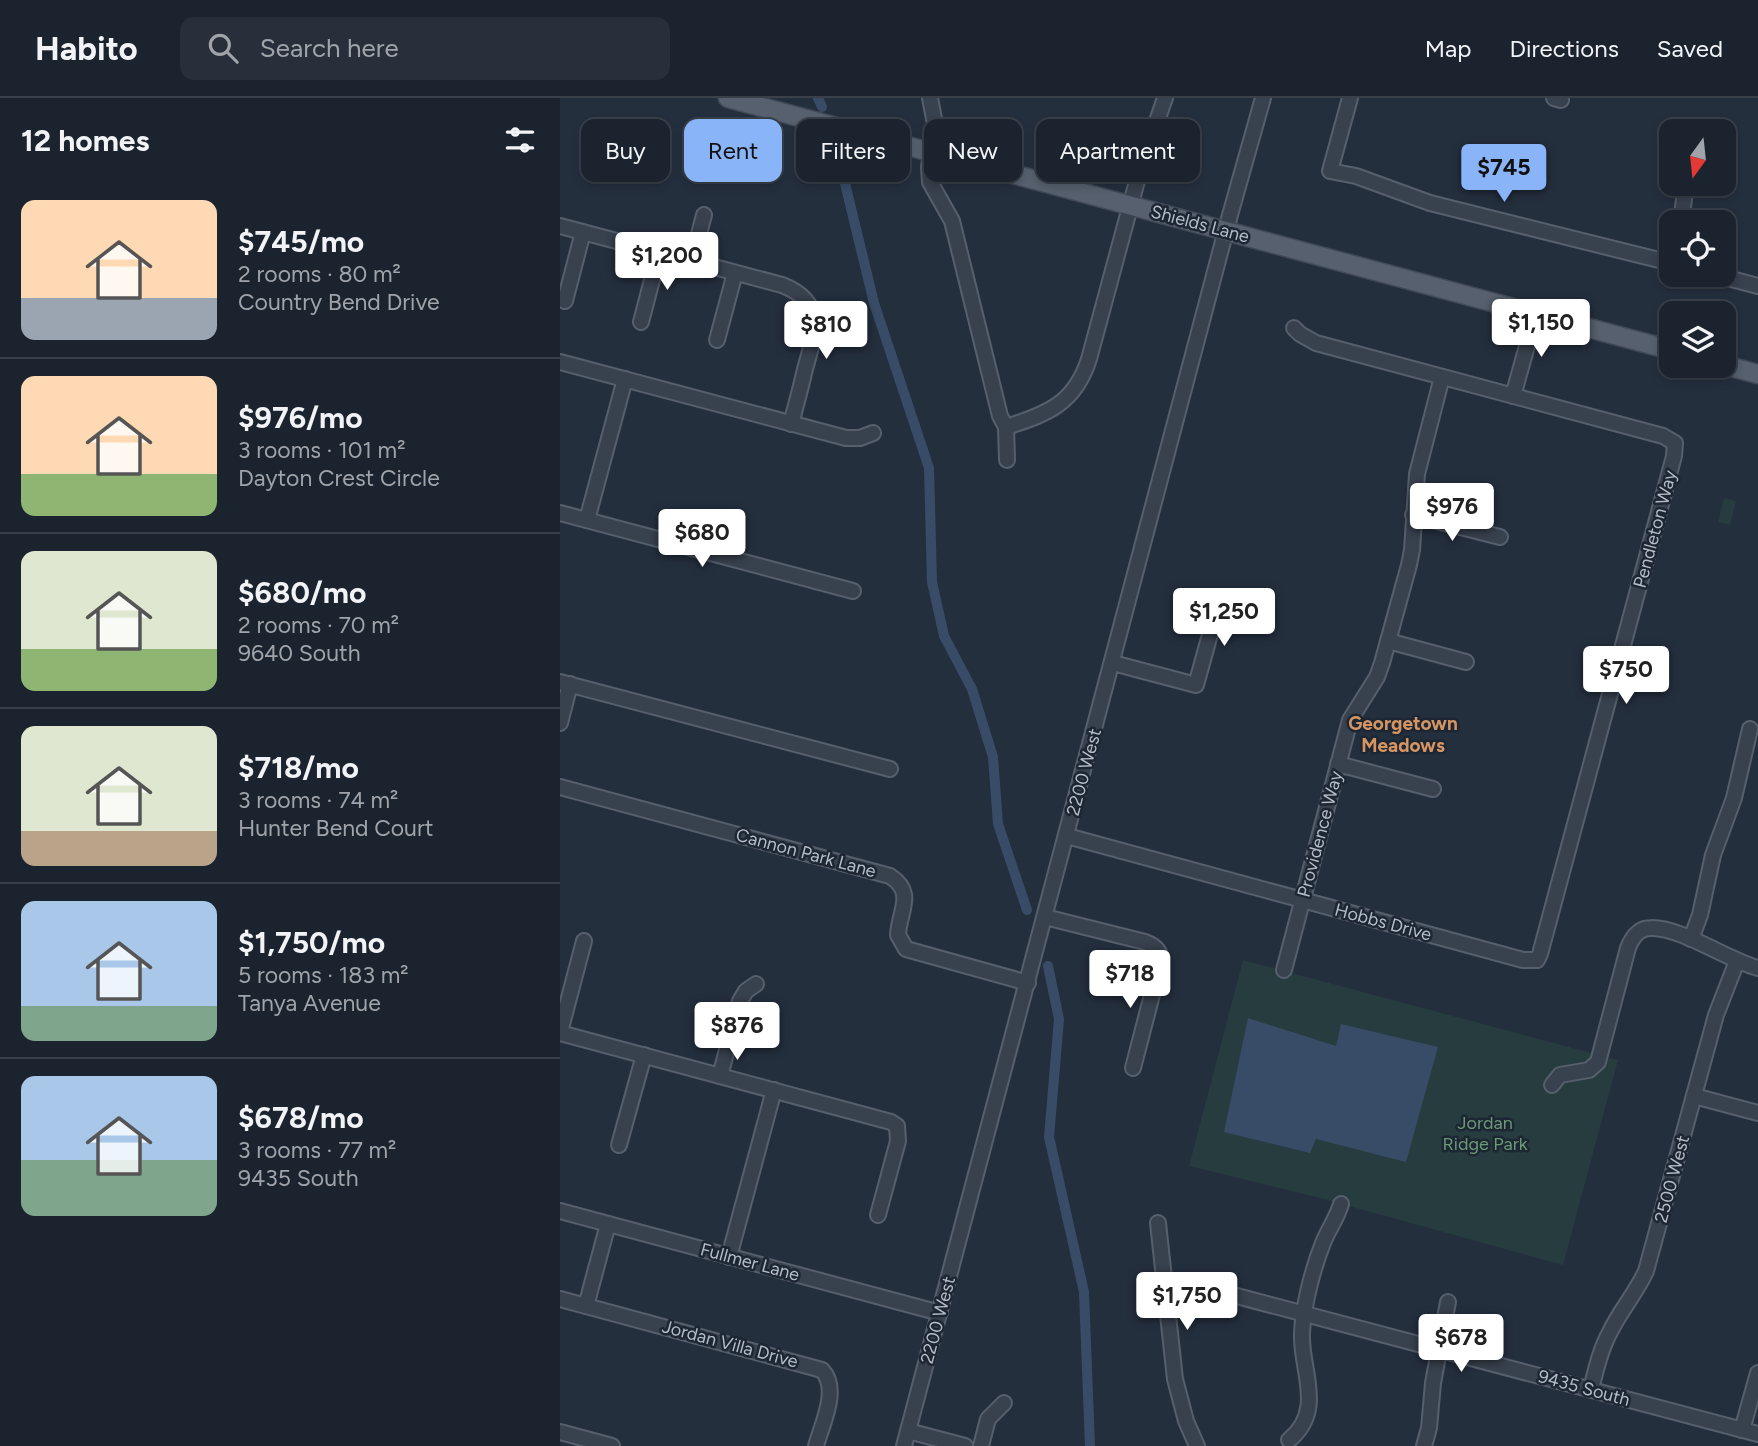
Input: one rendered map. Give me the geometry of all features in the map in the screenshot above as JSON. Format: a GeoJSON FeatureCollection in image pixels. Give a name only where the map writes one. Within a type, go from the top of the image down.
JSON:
{"type":"FeatureCollection","features":[{"type":"Feature","properties":{"kind":"main road","name":"Shields Lane"},"geometry":{"type":"LineString","coordinates":[[728,98],[924,151]]}},
{"type":"Feature","properties":{"kind":"main road","name":"Shields Lane"},"geometry":{"type":"LineString","coordinates":[[1022,177],[1659,347]]}},
{"type":"Feature","properties":{"kind":"main road"},"geometry":{"type":"LineString","coordinates":[[1736,367],[1757,370]]}},
{"type":"Feature","properties":{"kind":"street"},"geometry":{"type":"LineString","coordinates":[[930,98],[934,119]]}},
{"type":"Feature","properties":{"kind":"street"},"geometry":{"type":"LineString","coordinates":[[1006,427],[1037,418],[1055,408],[1070,395],[1082,378],[1146,149],[1165,98]]}},
{"type":"Feature","properties":{"kind":"street","name":"2200 West"},"geometry":{"type":"LineString","coordinates":[[904,1446],[1263,98]]}},
{"type":"Feature","properties":{"kind":"street"},"geometry":{"type":"LineString","coordinates":[[1350,98],[1330,170],[1356,176],[1430,203],[1659,260]]}},
{"type":"Feature","properties":{"kind":"street"},"geometry":{"type":"LineString","coordinates":[[930,182],[952,221],[1000,416],[1006,427],[1007,460]]}},
{"type":"Feature","properties":{"kind":"street"},"geometry":{"type":"LineString","coordinates":[[692,261],[704,215]]}},
{"type":"Feature","properties":{"kind":"street"},"geometry":{"type":"LineString","coordinates":[[560,226],[790,288],[803,297],[812,311],[815,329],[791,424]]}},
{"type":"Feature","properties":{"kind":"street"},"geometry":{"type":"LineString","coordinates":[[565,301],[583,232]]}},
{"type":"Feature","properties":{"kind":"street"},"geometry":{"type":"LineString","coordinates":[[641,322],[659,253]]}},
{"type":"Feature","properties":{"kind":"street"},"geometry":{"type":"LineString","coordinates":[[717,340],[734,273]]}},
{"type":"Feature","properties":{"kind":"street"},"geometry":{"type":"LineString","coordinates":[[1736,280],[1758,286]]}},
{"type":"Feature","properties":{"kind":"street"},"geometry":{"type":"LineString","coordinates":[[1513,396],[1536,314]]}},
{"type":"Feature","properties":{"kind":"street","name":"Pendleton Way"},"geometry":{"type":"LineString","coordinates":[[1294,328],[1316,343],[1663,436],[1675,443],[1547,934],[1537,960]]}},
{"type":"Feature","properties":{"kind":"street"},"geometry":{"type":"LineString","coordinates":[[560,362],[846,438],[860,438],[873,433]]}},
{"type":"Feature","properties":{"kind":"street","name":"Providence Way"},"geometry":{"type":"LineString","coordinates":[[1284,971],[1350,720],[1377,677],[1388,641],[1412,550],[1417,474],[1442,377]]}},
{"type":"Feature","properties":{"kind":"street"},"geometry":{"type":"LineString","coordinates":[[587,520],[625,379]]}},
{"type":"Feature","properties":{"kind":"street"},"geometry":{"type":"LineString","coordinates":[[560,513],[853,591]]}},
{"type":"Feature","properties":{"kind":"street"},"geometry":{"type":"LineString","coordinates":[[1413,515],[1500,537]]}},
{"type":"Feature","properties":{"kind":"street"},"geometry":{"type":"LineString","coordinates":[[1113,663],[1196,685],[1214,620],[1234,600]]}},
{"type":"Feature","properties":{"kind":"street"},"geometry":{"type":"LineString","coordinates":[[1388,641],[1466,662]]}},
{"type":"Feature","properties":{"kind":"street"},"geometry":{"type":"LineString","coordinates":[[560,723],[565,683],[890,769]]}},
{"type":"Feature","properties":{"kind":"street"},"geometry":{"type":"LineString","coordinates":[[1691,939],[1700,915],[1713,855],[1734,798],[1750,729]]}},
{"type":"Feature","properties":{"kind":"street"},"geometry":{"type":"LineString","coordinates":[[1338,764],[1433,789]]}},
{"type":"Feature","properties":{"kind":"street","name":"Cannon Park Lane"},"geometry":{"type":"LineString","coordinates":[[560,787],[890,876],[901,886],[905,896],[898,931],[906,950],[1028,983]]}},
{"type":"Feature","properties":{"kind":"street","name":"Hobbs Drive"},"geometry":{"type":"LineString","coordinates":[[1067,836],[1523,960],[1537,960]]}},
{"type":"Feature","properties":{"kind":"street"},"geometry":{"type":"LineString","coordinates":[[1045,917],[1145,942],[1160,952],[1160,964],[1133,1068]]}},
{"type":"Feature","properties":{"kind":"street"},"geometry":{"type":"LineString","coordinates":[[1552,1086],[1560,1075],[1589,1070],[1598,1062],[1628,948],[1634,936],[1641,930],[1650,928],[1691,939],[1758,968]]}},
{"type":"Feature","properties":{"kind":"street"},"geometry":{"type":"LineString","coordinates":[[584,941],[560,1032],[885,1120],[897,1126],[898,1141],[878,1215]]}},
{"type":"Feature","properties":{"kind":"street","name":"2500 West"},"geometry":{"type":"LineString","coordinates":[[1591,1389],[1610,1331],[1638,1287],[1649,1261],[1716,1015],[1737,961]]}},
{"type":"Feature","properties":{"kind":"street"},"geometry":{"type":"LineString","coordinates":[[720,1076],[740,1001],[746,991],[756,984]]}},
{"type":"Feature","properties":{"kind":"street"},"geometry":{"type":"LineString","coordinates":[[620,1145],[644,1055]]}},
{"type":"Feature","properties":{"kind":"street"},"geometry":{"type":"LineString","coordinates":[[729,1257],[774,1090]]}},
{"type":"Feature","properties":{"kind":"street"},"geometry":{"type":"LineString","coordinates":[[1694,1096],[1758,1113]]}},
{"type":"Feature","properties":{"kind":"street"},"geometry":{"type":"LineString","coordinates":[[1289,1440],[1303,1426],[1309,1399],[1302,1334],[1304,1314],[1323,1242],[1341,1204]]}},
{"type":"Feature","properties":{"kind":"street","name":"Fullmer Lane"},"geometry":{"type":"LineString","coordinates":[[560,1211],[940,1313]]}},
{"type":"Feature","properties":{"kind":"street"},"geometry":{"type":"LineString","coordinates":[[1158,1223],[1177,1389],[1186,1421],[1197,1446]]}},
{"type":"Feature","properties":{"kind":"street"},"geometry":{"type":"LineString","coordinates":[[586,1306],[608,1224]]}},
{"type":"Feature","properties":{"kind":"street","name":"9435 South"},"geometry":{"type":"LineString","coordinates":[[1166,1289],[1199,1286],[1758,1434]]}},
{"type":"Feature","properties":{"kind":"street","name":"Jordan Villa Drive"},"geometry":{"type":"LineString","coordinates":[[560,1299],[822,1370],[831,1387],[816,1446]]}},
{"type":"Feature","properties":{"kind":"street"},"geometry":{"type":"LineString","coordinates":[[1424,1446],[1448,1302]]}},
{"type":"Feature","properties":{"kind":"street"},"geometry":{"type":"LineString","coordinates":[[1742,1430],[1758,1373]]}},
{"type":"Feature","properties":{"kind":"street"},"geometry":{"type":"LineString","coordinates":[[981,1446],[988,1419],[1004,1403]]}},
{"type":"Feature","properties":{"kind":"street"},"geometry":{"type":"LineString","coordinates":[[908,1431],[965,1446]]}},
{"type":"Feature","properties":{"kind":"street"},"geometry":{"type":"LineString","coordinates":[[560,1432],[612,1446]]}},
{"type":"Feature","properties":{"kind":"green space"},"geometry":{"type":"Polygon","coordinates":[[[1724,498],[1736,501],[1730,525],[1718,522],[1724,498]]]}},
{"type":"Feature","properties":{"kind":"green space","name":"Jordan Ridge Park"},"geometry":{"type":"Polygon","coordinates":[[[1243,960],[1618,1060],[1563,1265],[1320,1198],[1189,1166],[1243,960]]]}},
{"type":"Feature","properties":{"kind":"water"},"geometry":{"type":"Polygon","coordinates":[[[1248,1018],[1336,1046],[1341,1024],[1438,1047],[1406,1162],[1316,1139],[1310,1153],[1224,1132],[1248,1018]]]}},
{"type":"Feature","properties":{"kind":"waterway"},"geometry":{"type":"LineString","coordinates":[[818,98],[822,107]]}},
{"type":"Feature","properties":{"kind":"waterway"},"geometry":{"type":"LineString","coordinates":[[845,182],[874,303],[929,468],[932,582],[944,636],[972,689],[993,757],[998,824],[1027,910]]}},
{"type":"Feature","properties":{"kind":"waterway"},"geometry":{"type":"LineString","coordinates":[[1048,966],[1059,1019],[1049,1137],[1084,1292],[1090,1446]]}},
{"type":"Feature","properties":{"kind":"district","name":"Georgetown Meadows"},"geometry":{"type":"Point","coordinates":[1403,734]}}]}
